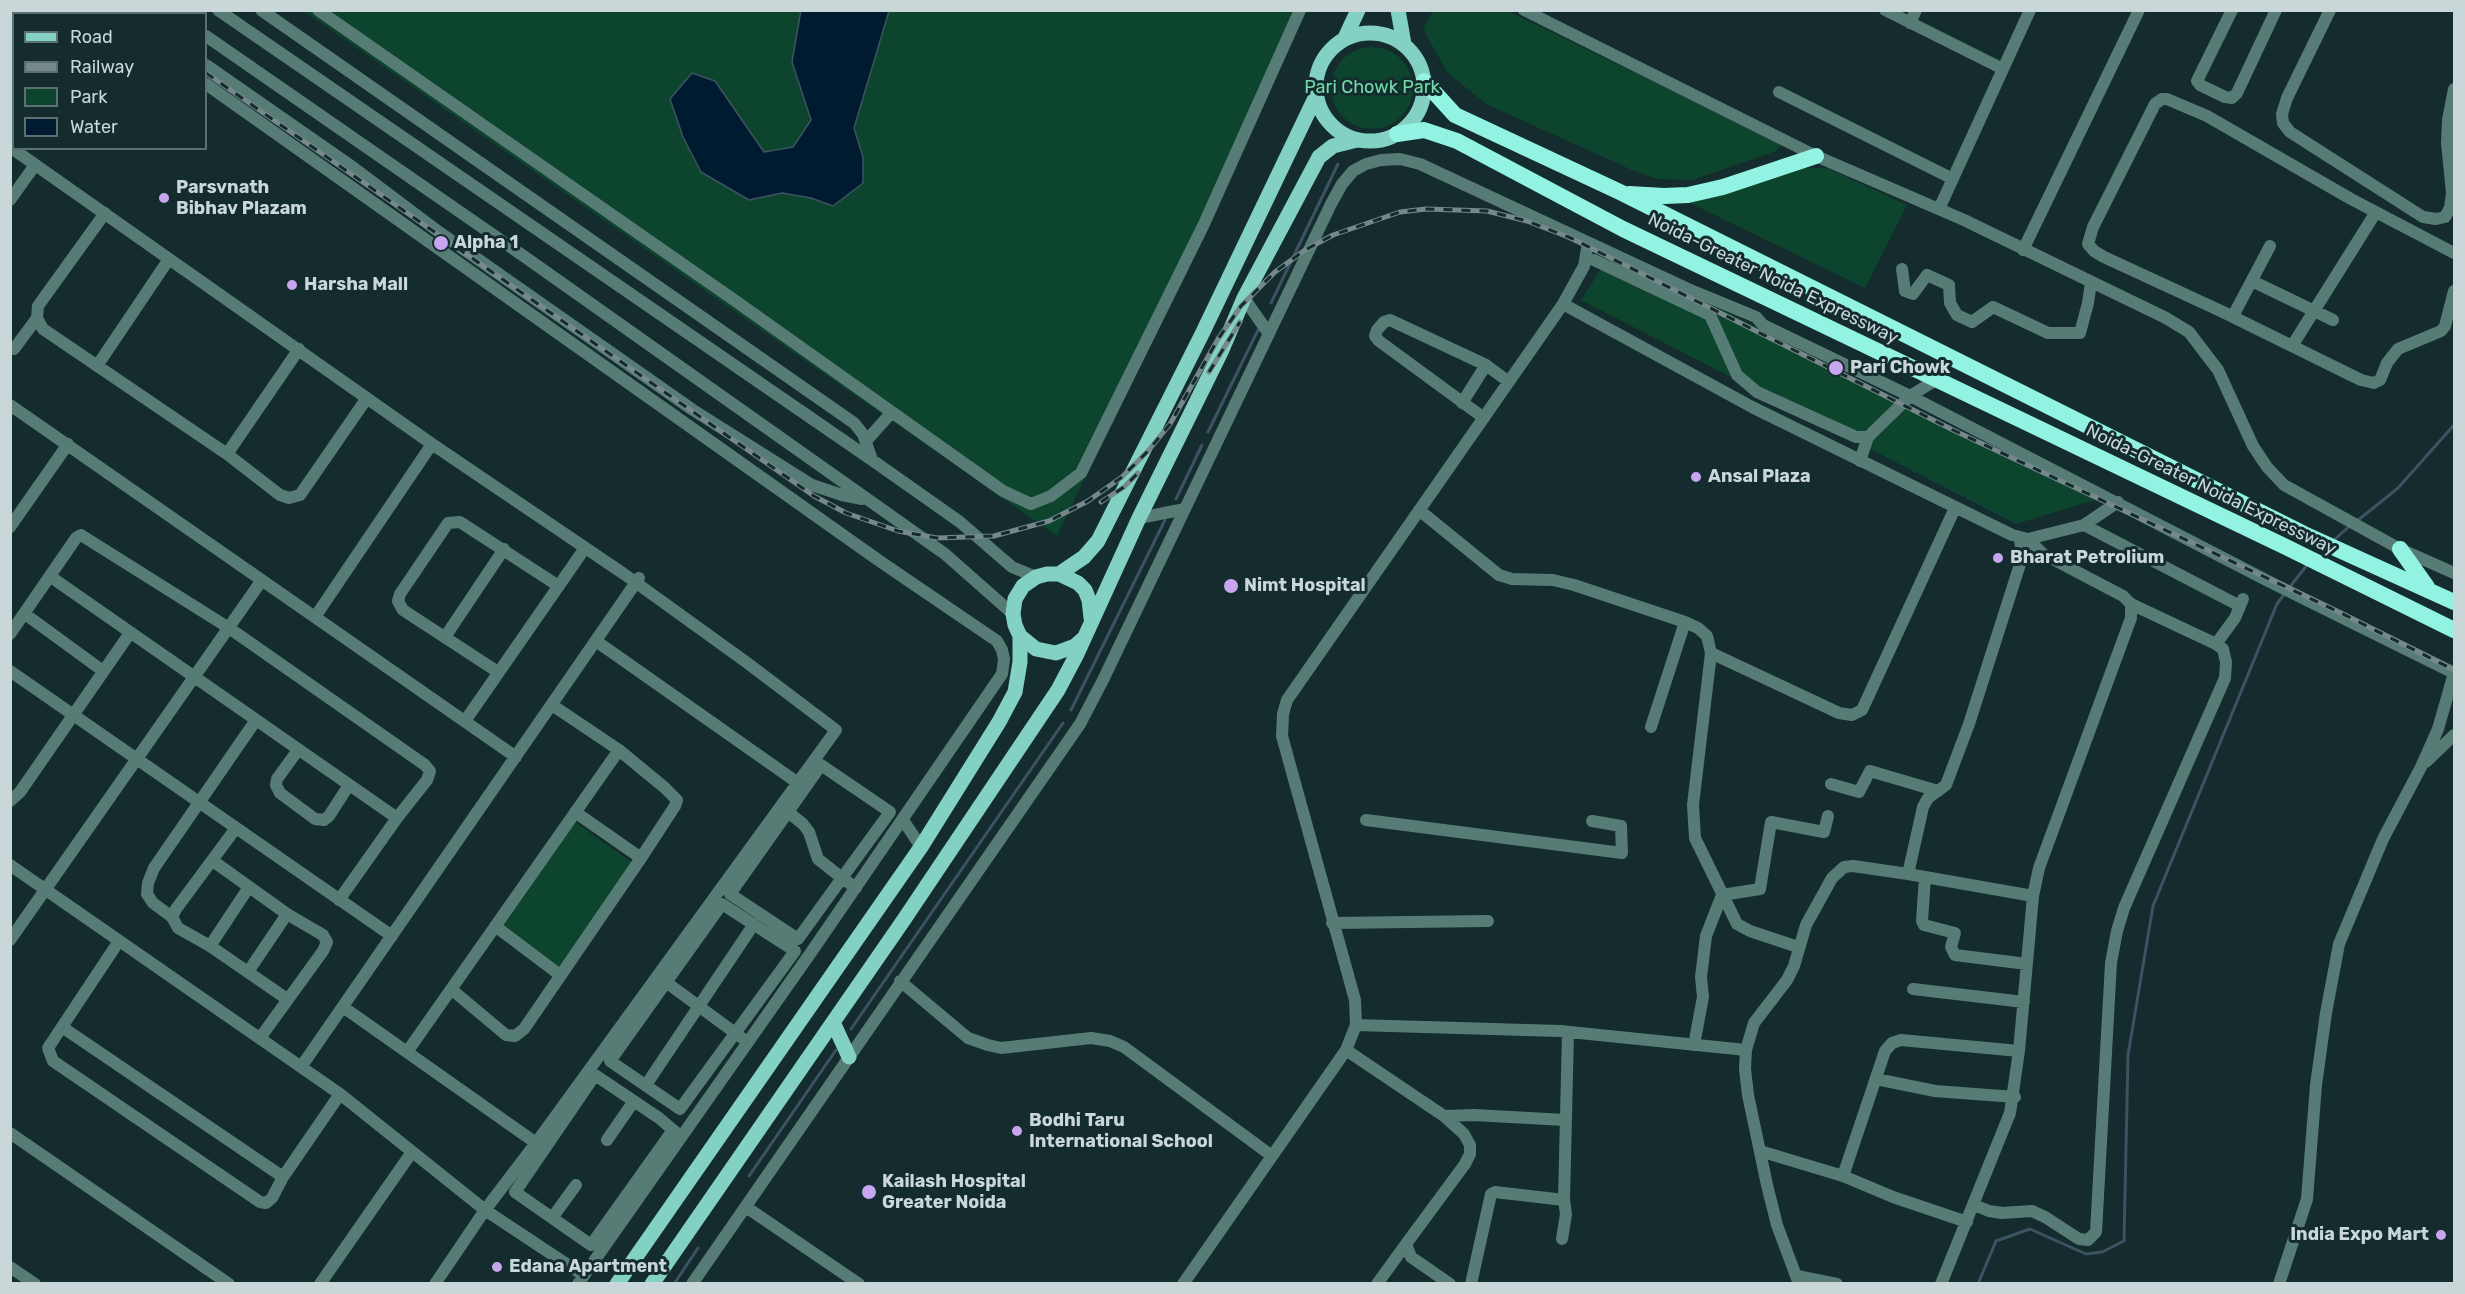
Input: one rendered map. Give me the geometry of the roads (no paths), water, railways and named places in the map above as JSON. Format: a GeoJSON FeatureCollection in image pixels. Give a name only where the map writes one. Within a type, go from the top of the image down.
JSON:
{"type":"FeatureCollection","features":[{"type":"Feature","properties":{"kind":"highway","name":"Noida-Greater Noida Expressway"},"geometry":{"type":"LineString","coordinates":[[1424,81],[1455,115],[1622,193],[2304,534],[2454,602]]}},
{"type":"Feature","properties":{"kind":"highway","name":"Noida-Greater Noida Expressway"},"geometry":{"type":"LineString","coordinates":[[1397,134],[1424,130],[1457,141],[1623,229],[2334,570],[2454,630]]}},
{"type":"Feature","properties":{"kind":"highway"},"geometry":{"type":"LineString","coordinates":[[1622,193],[1688,195],[1723,187],[1816,156]]}},
{"type":"Feature","properties":{"kind":"highway"},"geometry":{"type":"LineString","coordinates":[[2400,549],[2427,588]]}},
{"type":"Feature","properties":{"kind":"main road"},"geometry":{"type":"LineString","coordinates":[[1345,38],[1358,10]]}},
{"type":"Feature","properties":{"kind":"main road"},"geometry":{"type":"LineString","coordinates":[[1398,10],[1404,44]]}},
{"type":"Feature","properties":{"kind":"main road"},"geometry":{"type":"LineString","coordinates":[[1375,32],[1390,36],[1404,44],[1414,55],[1424,81],[1423,97],[1418,111],[1409,124],[1397,134],[1371,141],[1357,140],[1342,134],[1320,111],[1316,96],[1316,78],[1321,62],[1331,48],[1345,38],[1359,33],[1375,32]]}},
{"type":"Feature","properties":{"kind":"main road"},"geometry":{"type":"LineString","coordinates":[[1059,574],[1084,556],[1098,541],[1202,334],[1316,96]]}},
{"type":"Feature","properties":{"kind":"main road"},"geometry":{"type":"LineString","coordinates":[[652,1284],[1058,690],[1221,352],[1244,298],[1319,157],[1333,146],[1357,140]]}},
{"type":"Feature","properties":{"kind":"main road"},"geometry":{"type":"LineString","coordinates":[[617,1284],[921,847],[999,722],[1015,692],[1020,662],[1020,636],[1013,614],[1015,599],[1023,586],[1036,577],[1047,574],[1059,574],[1078,583],[1085,590],[1089,600],[1091,620]]}},
{"type":"Feature","properties":{"kind":"main road"},"geometry":{"type":"LineString","coordinates":[[1020,636],[1035,649],[1056,653],[1075,646],[1083,639]]}},
{"type":"Feature","properties":{"kind":"main road"},"geometry":{"type":"LineString","coordinates":[[833,1022],[849,1057]]}},
{"type":"Feature","properties":{"kind":"street"},"geometry":{"type":"LineString","coordinates":[[218,10],[872,460],[960,522],[1012,567],[1036,577]]}},
{"type":"Feature","properties":{"kind":"street"},"geometry":{"type":"LineString","coordinates":[[261,10],[854,423],[866,441],[872,460]]}},
{"type":"Feature","properties":{"kind":"street"},"geometry":{"type":"LineString","coordinates":[[318,10],[1003,491],[1031,504],[1042,501],[1061,490],[1081,473],[1204,224],[1300,10]]}},
{"type":"Feature","properties":{"kind":"street"},"geometry":{"type":"LineString","coordinates":[[1524,10],[1816,156],[1939,210],[2166,318],[2189,332],[2218,369],[2253,446],[2267,467],[2284,485],[2400,549],[2454,573]]}},
{"type":"Feature","properties":{"kind":"street"},"geometry":{"type":"LineString","coordinates":[[1885,10],[2003,69]]}},
{"type":"Feature","properties":{"kind":"street"},"geometry":{"type":"LineString","coordinates":[[1910,23],[1916,10]]}},
{"type":"Feature","properties":{"kind":"street"},"geometry":{"type":"LineString","coordinates":[[1939,210],[2030,10]]}},
{"type":"Feature","properties":{"kind":"street"},"geometry":{"type":"LineString","coordinates":[[2023,250],[2139,10]]}},
{"type":"Feature","properties":{"kind":"street"},"geometry":{"type":"LineString","coordinates":[[2232,10],[2197,81],[2200,86],[2225,98],[2232,98],[2237,93],[2276,10]]}},
{"type":"Feature","properties":{"kind":"street"},"geometry":{"type":"LineString","coordinates":[[2330,10],[2287,98],[2282,114],[2283,123],[2290,132],[2423,217],[2436,219],[2445,217],[2450,208],[2447,143],[2448,120],[2454,89]]}},
{"type":"Feature","properties":{"kind":"street"},"geometry":{"type":"LineString","coordinates":[[207,37],[516,250],[945,554],[1013,614]]}},
{"type":"Feature","properties":{"kind":"street"},"geometry":{"type":"LineString","coordinates":[[207,66],[693,410],[812,485],[866,500]]}},
{"type":"Feature","properties":{"kind":"street"},"geometry":{"type":"LineString","coordinates":[[10,865],[340,1094],[485,1210],[581,1279],[595,1249],[677,1133],[747,1042],[856,888],[1002,674],[1004,659],[997,642],[207,85]]}},
{"type":"Feature","properties":{"kind":"street"},"geometry":{"type":"LineString","coordinates":[[1779,92],[1953,179]]}},
{"type":"Feature","properties":{"kind":"street"},"geometry":{"type":"LineString","coordinates":[[2454,253],[2376,212],[2207,116],[2167,99],[2159,100],[2155,104],[2093,227],[2088,244],[2104,257],[2233,316],[2361,380],[2374,383],[2380,380],[2386,363],[2398,349],[2441,331],[2445,326],[2454,291]]}},
{"type":"Feature","properties":{"kind":"street"},"geometry":{"type":"LineString","coordinates":[[14,150],[432,444],[585,548],[638,580],[836,730],[798,783],[784,810],[730,894],[798,939],[890,812],[821,765],[784,810],[661,979],[485,1210],[435,1284]]}},
{"type":"Feature","properties":{"kind":"street"},"geometry":{"type":"LineString","coordinates":[[692,1284],[1080,724],[1342,184],[1353,171],[1381,160],[1400,159],[1420,164],[1688,289],[1756,317],[1763,325],[1910,396],[2454,673],[2438,729],[2383,839],[2339,944],[2316,1085],[2307,1199],[2279,1284]]}},
{"type":"Feature","properties":{"kind":"street"},"geometry":{"type":"LineString","coordinates":[[10,200],[35,165]]}},
{"type":"Feature","properties":{"kind":"street"},"geometry":{"type":"LineString","coordinates":[[2292,346],[2376,212]]}},
{"type":"Feature","properties":{"kind":"street"},"geometry":{"type":"LineString","coordinates":[[105,213],[38,306],[37,318],[43,330],[227,454],[280,495],[289,498],[300,495],[367,398]]}},
{"type":"Feature","properties":{"kind":"street"},"geometry":{"type":"LineString","coordinates":[[1588,243],[1589,263]]}},
{"type":"Feature","properties":{"kind":"street"},"geometry":{"type":"LineString","coordinates":[[2233,316],[2270,246]]}},
{"type":"Feature","properties":{"kind":"street"},"geometry":{"type":"LineString","coordinates":[[1183,1284],[1346,1050],[1356,1025],[1355,1000],[1282,736],[1283,714],[1287,700],[1563,304],[1589,263],[1607,252]]}},
{"type":"Feature","properties":{"kind":"street"},"geometry":{"type":"LineString","coordinates":[[97,366],[169,259]]}},
{"type":"Feature","properties":{"kind":"street"},"geometry":{"type":"LineString","coordinates":[[1589,263],[1710,315],[1737,375],[1747,386],[1856,437],[1868,437]]}},
{"type":"Feature","properties":{"kind":"street"},"geometry":{"type":"LineString","coordinates":[[1902,269],[1905,291],[1913,294],[1927,275],[1949,285],[1950,303],[1957,315],[1971,322],[1993,307],[2048,333],[2080,333],[2091,282]]}},
{"type":"Feature","properties":{"kind":"street"},"geometry":{"type":"LineString","coordinates":[[2252,281],[2333,320]]}},
{"type":"Feature","properties":{"kind":"street"},"geometry":{"type":"LineString","coordinates":[[1754,292],[1756,317]]}},
{"type":"Feature","properties":{"kind":"street"},"geometry":{"type":"LineString","coordinates":[[1244,298],[1269,334]]}},
{"type":"Feature","properties":{"kind":"street"},"geometry":{"type":"LineString","coordinates":[[1563,304],[1739,400],[1955,508],[2024,538],[2043,554],[2123,596],[2131,604],[2223,649],[2226,662],[2225,678],[2116,931],[2111,963],[2104,1058],[2096,1232],[2088,1240],[2079,1239],[2032,1211],[2002,1213],[1974,1205]]}},
{"type":"Feature","properties":{"kind":"street"},"geometry":{"type":"LineString","coordinates":[[14,349],[37,318]]}},
{"type":"Feature","properties":{"kind":"street"},"geometry":{"type":"LineString","coordinates":[[1484,418],[1379,341],[1375,336],[1377,330],[1384,322],[1390,320],[1485,365],[1509,382]]}},
{"type":"Feature","properties":{"kind":"street"},"geometry":{"type":"LineString","coordinates":[[227,454],[299,349]]}},
{"type":"Feature","properties":{"kind":"street"},"geometry":{"type":"LineString","coordinates":[[1462,403],[1485,365]]}},
{"type":"Feature","properties":{"kind":"street"},"geometry":{"type":"LineString","coordinates":[[1860,461],[1868,437],[1910,396],[1936,380]]}},
{"type":"Feature","properties":{"kind":"street"},"geometry":{"type":"LineString","coordinates":[[1739,400],[1747,386]]}},
{"type":"Feature","properties":{"kind":"street"},"geometry":{"type":"LineString","coordinates":[[10,405],[516,757]]}},
{"type":"Feature","properties":{"kind":"street"},"geometry":{"type":"LineString","coordinates":[[866,441],[892,412]]}},
{"type":"Feature","properties":{"kind":"street"},"geometry":{"type":"LineString","coordinates":[[10,526],[68,444]]}},
{"type":"Feature","properties":{"kind":"street"},"geometry":{"type":"LineString","coordinates":[[315,617],[432,444]]}},
{"type":"Feature","properties":{"kind":"street"},"geometry":{"type":"LineString","coordinates":[[2024,538],[2084,525],[2118,502]]}},
{"type":"Feature","properties":{"kind":"street"},"geometry":{"type":"LineString","coordinates":[[1711,653],[1839,713],[1852,715],[1862,710],[1955,508]]}},
{"type":"Feature","properties":{"kind":"street"},"geometry":{"type":"LineString","coordinates":[[1139,518],[1185,509]]}},
{"type":"Feature","properties":{"kind":"street"},"geometry":{"type":"LineString","coordinates":[[1419,510],[1499,575],[1512,579],[1553,580],[1574,585],[1685,622],[1698,628],[1707,636],[1711,653],[1692,830],[1734,921],[1741,927],[1798,947]]}},
{"type":"Feature","properties":{"kind":"street"},"geometry":{"type":"LineString","coordinates":[[498,672],[403,609],[398,601],[400,594],[448,523],[460,522],[557,585]]}},
{"type":"Feature","properties":{"kind":"street"},"geometry":{"type":"LineString","coordinates":[[2084,525],[2242,602],[2226,633],[2216,644]]}},
{"type":"Feature","properties":{"kind":"street"},"geometry":{"type":"LineString","coordinates":[[10,634],[76,538],[81,535],[229,628],[425,765],[430,771],[427,780],[339,900]]}},
{"type":"Feature","properties":{"kind":"street"},"geometry":{"type":"LineString","coordinates":[[1908,874],[1923,807],[1928,798],[1946,785],[1951,775],[2022,558],[2024,538]]}},
{"type":"Feature","properties":{"kind":"street"},"geometry":{"type":"LineString","coordinates":[[465,722],[557,585],[585,548]]}},
{"type":"Feature","properties":{"kind":"street"},"geometry":{"type":"LineString","coordinates":[[446,638],[504,549]]}},
{"type":"Feature","properties":{"kind":"street"},"geometry":{"type":"LineString","coordinates":[[51,577],[397,818]]}},
{"type":"Feature","properties":{"kind":"street"},"geometry":{"type":"LineString","coordinates":[[10,940],[262,580]]}},
{"type":"Feature","properties":{"kind":"street"},"geometry":{"type":"LineString","coordinates":[[301,1067],[638,580]]}},
{"type":"Feature","properties":{"kind":"street"},"geometry":{"type":"LineString","coordinates":[[1941,1284],[2010,1113],[2019,1052],[2033,896],[2039,868],[2131,618],[2131,604]]}},
{"type":"Feature","properties":{"kind":"street"},"geometry":{"type":"LineString","coordinates":[[25,614],[103,671]]}},
{"type":"Feature","properties":{"kind":"street"},"geometry":{"type":"LineString","coordinates":[[1651,727],[1685,622]]}},
{"type":"Feature","properties":{"kind":"street"},"geometry":{"type":"LineString","coordinates":[[10,801],[20,792],[130,633]]}},
{"type":"Feature","properties":{"kind":"street"},"geometry":{"type":"LineString","coordinates":[[596,641],[798,783]]}},
{"type":"Feature","properties":{"kind":"street"},"geometry":{"type":"LineString","coordinates":[[10,671],[392,936]]}},
{"type":"Feature","properties":{"kind":"street"},"geometry":{"type":"LineString","coordinates":[[451,989],[506,1035],[515,1036],[524,1029],[642,858],[676,800],[619,750],[552,705]]}},
{"type":"Feature","properties":{"kind":"street"},"geometry":{"type":"LineString","coordinates":[[256,720],[154,868],[148,883],[147,894],[153,903],[172,917],[178,928],[210,946],[287,999]]}},
{"type":"Feature","properties":{"kind":"street"},"geometry":{"type":"LineString","coordinates":[[2421,767],[2454,735]]}},
{"type":"Feature","properties":{"kind":"street"},"geometry":{"type":"LineString","coordinates":[[298,750],[277,779],[276,785],[280,793],[315,819],[324,820],[329,816],[349,785]]}},
{"type":"Feature","properties":{"kind":"street"},"geometry":{"type":"LineString","coordinates":[[406,1052],[619,750]]}},
{"type":"Feature","properties":{"kind":"street"},"geometry":{"type":"LineString","coordinates":[[1831,784],[1859,792],[1870,771],[1938,791]]}},
{"type":"Feature","properties":{"kind":"street"},"geometry":{"type":"LineString","coordinates":[[784,810],[809,832],[818,859],[856,888]]}},
{"type":"Feature","properties":{"kind":"street"},"geometry":{"type":"LineString","coordinates":[[575,812],[642,858]]}},
{"type":"Feature","properties":{"kind":"street"},"geometry":{"type":"LineString","coordinates":[[1722,895],[1760,889],[1771,822],[1824,832],[1828,816]]}},
{"type":"Feature","properties":{"kind":"street"},"geometry":{"type":"LineString","coordinates":[[903,820],[921,847]]}},
{"type":"Feature","properties":{"kind":"street"},"geometry":{"type":"LineString","coordinates":[[1366,820],[1622,853],[1621,826],[1592,820]]}},
{"type":"Feature","properties":{"kind":"street"},"geometry":{"type":"LineString","coordinates":[[172,917],[236,828]]}},
{"type":"Feature","properties":{"kind":"street"},"geometry":{"type":"LineString","coordinates":[[213,861],[287,914],[323,934],[327,942],[323,951],[260,1038]]}},
{"type":"Feature","properties":{"kind":"street"},"geometry":{"type":"LineString","coordinates":[[1837,1284],[1798,1280],[1777,1225],[1748,1095],[1745,1069],[1746,1050],[1754,1023],[1787,980],[1794,966],[1806,925],[1832,878],[1844,867],[1853,866],[1908,874],[2033,896]]}},
{"type":"Feature","properties":{"kind":"street"},"geometry":{"type":"LineString","coordinates":[[1924,877],[1922,921],[1924,925],[1955,933],[1951,947],[1955,955],[2027,964]]}},
{"type":"Feature","properties":{"kind":"street"},"geometry":{"type":"LineString","coordinates":[[210,946],[249,887]]}},
{"type":"Feature","properties":{"kind":"street"},"geometry":{"type":"LineString","coordinates":[[1694,1045],[1703,996],[1701,977],[1706,936],[1722,895]]}},
{"type":"Feature","properties":{"kind":"street"},"geometry":{"type":"LineString","coordinates":[[722,904],[754,924],[795,951],[680,1109],[610,1061],[661,979],[722,904]]}},
{"type":"Feature","properties":{"kind":"street"},"geometry":{"type":"LineString","coordinates":[[248,972],[287,914]]}},
{"type":"Feature","properties":{"kind":"street"},"geometry":{"type":"LineString","coordinates":[[1332,923],[1488,921]]}},
{"type":"Feature","properties":{"kind":"street"},"geometry":{"type":"LineString","coordinates":[[646,1085],[754,924]]}},
{"type":"Feature","properties":{"kind":"street"},"geometry":{"type":"LineString","coordinates":[[495,926],[560,975]]}},
{"type":"Feature","properties":{"kind":"street"},"geometry":{"type":"LineString","coordinates":[[119,940],[48,1048],[53,1061],[63,1068],[260,1202],[266,1203],[272,1198],[283,1177],[340,1094]]}},
{"type":"Feature","properties":{"kind":"street"},"geometry":{"type":"LineString","coordinates":[[661,979],[747,1042]]}},
{"type":"Feature","properties":{"kind":"street"},"geometry":{"type":"LineString","coordinates":[[900,981],[968,1038],[988,1045],[1001,1048],[1091,1038],[1110,1041],[1124,1047],[1272,1156]]}},
{"type":"Feature","properties":{"kind":"street"},"geometry":{"type":"LineString","coordinates":[[1913,989],[2024,1002]]}},
{"type":"Feature","properties":{"kind":"street"},"geometry":{"type":"LineString","coordinates":[[343,1007],[536,1143]]}},
{"type":"Feature","properties":{"kind":"street"},"geometry":{"type":"LineString","coordinates":[[1356,1025],[1568,1032],[1746,1050]]}},
{"type":"Feature","properties":{"kind":"street"},"geometry":{"type":"LineString","coordinates":[[62,1027],[283,1177]]}},
{"type":"Feature","properties":{"kind":"street"},"geometry":{"type":"LineString","coordinates":[[1562,1239],[1566,1214],[1564,1200],[1568,1032]]}},
{"type":"Feature","properties":{"kind":"street"},"geometry":{"type":"LineString","coordinates":[[1843,1176],[1885,1051],[1892,1043],[1901,1040],[2019,1052]]}},
{"type":"Feature","properties":{"kind":"street"},"geometry":{"type":"LineString","coordinates":[[1346,1050],[1444,1116],[1464,1134],[1470,1145],[1470,1154],[1465,1164],[1377,1284]]}},
{"type":"Feature","properties":{"kind":"street"},"geometry":{"type":"LineString","coordinates":[[595,1249],[515,1192],[595,1075],[677,1133]]}},
{"type":"Feature","properties":{"kind":"street"},"geometry":{"type":"LineString","coordinates":[[1876,1079],[1935,1091],[2014,1097]]}},
{"type":"Feature","properties":{"kind":"street"},"geometry":{"type":"LineString","coordinates":[[607,1140],[634,1101]]}},
{"type":"Feature","properties":{"kind":"street"},"geometry":{"type":"LineString","coordinates":[[1444,1116],[1474,1115],[1565,1120]]}},
{"type":"Feature","properties":{"kind":"street"},"geometry":{"type":"LineString","coordinates":[[10,1133],[229,1284]]}},
{"type":"Feature","properties":{"kind":"street"},"geometry":{"type":"LineString","coordinates":[[1760,1151],[1843,1176],[1893,1197],[1967,1222]]}},
{"type":"Feature","properties":{"kind":"street"},"geometry":{"type":"LineString","coordinates":[[320,1284],[412,1152]]}},
{"type":"Feature","properties":{"kind":"street"},"geometry":{"type":"LineString","coordinates":[[552,1218],[576,1185]]}},
{"type":"Feature","properties":{"kind":"street"},"geometry":{"type":"LineString","coordinates":[[1471,1284],[1491,1194],[1495,1192],[1564,1200]]}},
{"type":"Feature","properties":{"kind":"street"},"geometry":{"type":"LineString","coordinates":[[746,1207],[859,1284]]}},
{"type":"Feature","properties":{"kind":"street"},"geometry":{"type":"LineString","coordinates":[[1406,1244],[1411,1257],[1450,1284]]}},
{"type":"Feature","properties":{"kind":"street"},"geometry":{"type":"LineString","coordinates":[[10,1266],[35,1284]]}},
{"type":"Feature","properties":{"kind":"water"},"geometry":{"type":"Polygon","coordinates":[[[801,10],[889,11],[854,128],[863,157],[863,183],[833,206],[811,198],[782,193],[749,200],[701,172],[683,137],[670,99],[692,73],[715,81],[764,152],[793,147],[811,120],[792,62],[801,10]]]}},
{"type":"Feature","properties":{"kind":"waterway"},"geometry":{"type":"LineString","coordinates":[[1271,303],[1338,164]]}},
{"type":"Feature","properties":{"kind":"waterway"},"geometry":{"type":"LineString","coordinates":[[1208,432],[1260,326]]}},
{"type":"Feature","properties":{"kind":"waterway"},"geometry":{"type":"LineString","coordinates":[[2357,521],[2398,488],[2454,425]]}},
{"type":"Feature","properties":{"kind":"waterway"},"geometry":{"type":"LineString","coordinates":[[1176,499],[1202,445]]}},
{"type":"Feature","properties":{"kind":"waterway"},"geometry":{"type":"LineString","coordinates":[[1071,710],[1165,520]]}},
{"type":"Feature","properties":{"kind":"waterway"},"geometry":{"type":"LineString","coordinates":[[2334,540],[2351,525]]}},
{"type":"Feature","properties":{"kind":"waterway"},"geometry":{"type":"LineString","coordinates":[[2289,588],[2307,565]]}},
{"type":"Feature","properties":{"kind":"waterway"},"geometry":{"type":"LineString","coordinates":[[1978,1284],[1996,1241],[2030,1229],[2086,1254],[2102,1252],[2124,1241],[2128,1055],[2153,906],[2277,604],[2285,593]]}},
{"type":"Feature","properties":{"kind":"waterway"},"geometry":{"type":"LineString","coordinates":[[851,1029],[1063,723]]}},
{"type":"Feature","properties":{"kind":"waterway"},"geometry":{"type":"LineString","coordinates":[[749,1176],[836,1050]]}},
{"type":"Feature","properties":{"kind":"waterway"},"geometry":{"type":"LineString","coordinates":[[674,1284],[698,1248]]}},
{"type":"Feature","properties":{"kind":"railway"},"geometry":{"type":"LineString","coordinates":[[207,74],[814,496],[846,513],[898,531],[937,538],[994,536],[1049,521],[1088,501],[1122,477],[1148,451],[1170,424],[1218,339],[1241,306],[1275,272],[1305,250],[1333,235],[1400,212],[1426,209],[1487,211],[1527,221],[1571,238],[1953,430],[2341,613],[2454,670]]}},
{"type":"Feature","properties":{"kind":"railway"},"geometry":{"type":"LineString","coordinates":[[1209,372],[1240,322]]}},
{"type":"Feature","properties":{"kind":"railway"},"geometry":{"type":"LineString","coordinates":[[1101,502],[1124,487],[1138,473]]}},
{"type":"Feature","properties":{"kind":"place","name":"Parsvnath Bibhav Plazam"},"geometry":{"type":"Point","coordinates":[164,198]}},
{"type":"Feature","properties":{"kind":"place","name":"Alpha 1"},"geometry":{"type":"Point","coordinates":[441,243]}},
{"type":"Feature","properties":{"kind":"place","name":"Harsha Mall"},"geometry":{"type":"Point","coordinates":[292,285]}},
{"type":"Feature","properties":{"kind":"place","name":"Pari Chowk"},"geometry":{"type":"Point","coordinates":[1836,368]}},
{"type":"Feature","properties":{"kind":"place","name":"Ansal Plaza"},"geometry":{"type":"Point","coordinates":[1696,477]}},
{"type":"Feature","properties":{"kind":"place","name":"Bharat Petrolium"},"geometry":{"type":"Point","coordinates":[1998,558]}},
{"type":"Feature","properties":{"kind":"place","name":"Nimt Hospital"},"geometry":{"type":"Point","coordinates":[1231,586]}},
{"type":"Feature","properties":{"kind":"place","name":"Bodhi Taru International School"},"geometry":{"type":"Point","coordinates":[1017,1131]}},
{"type":"Feature","properties":{"kind":"place","name":"Kailash Hospital Greater Noida"},"geometry":{"type":"Point","coordinates":[869,1192]}},
{"type":"Feature","properties":{"kind":"place","name":"India Expo Mart"},"geometry":{"type":"Point","coordinates":[2441,1235]}},
{"type":"Feature","properties":{"kind":"place","name":"Edana Apartment"},"geometry":{"type":"Point","coordinates":[497,1267]}},
{"type":"Feature","properties":{"kind":"park label","name":"Pari Chowk Park"},"geometry":{"type":"Point","coordinates":[1372,88]}}]}
